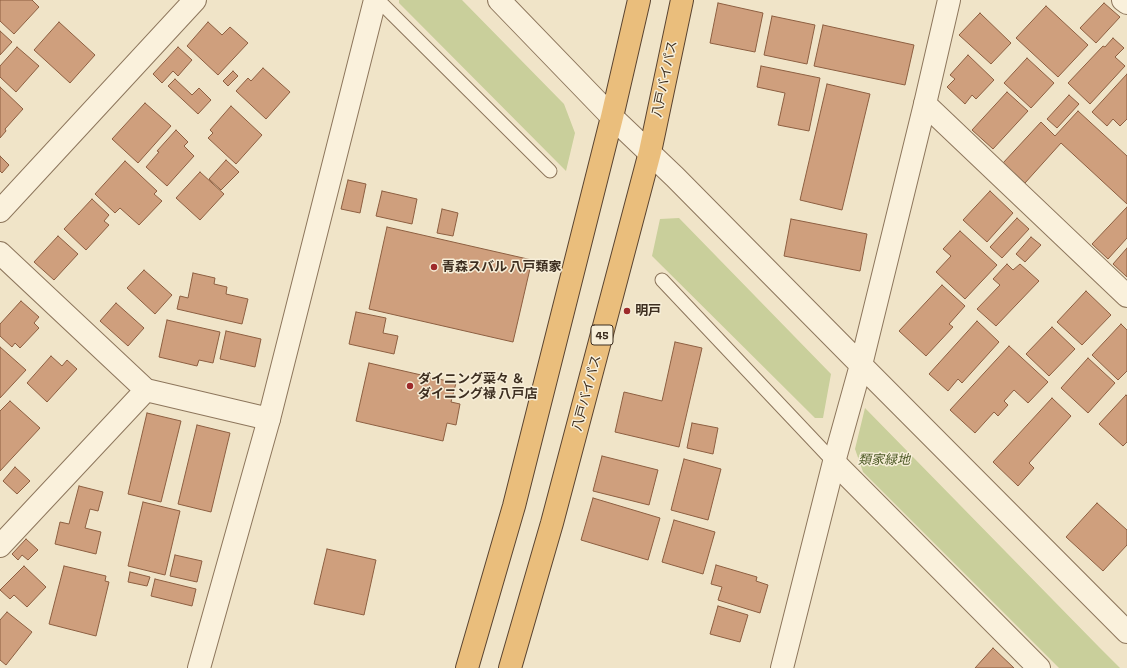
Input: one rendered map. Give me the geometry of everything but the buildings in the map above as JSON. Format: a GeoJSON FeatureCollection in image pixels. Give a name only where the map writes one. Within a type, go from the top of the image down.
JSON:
{"type":"FeatureCollection","features":[{"type":"Feature","properties":{"kind":"highway"},"geometry":{"type":"LineString","coordinates":[[467,668],[514,506],[612,117],[638,0]]}},
{"type":"Feature","properties":{"kind":"highway","name":"八戸バイパス"},"geometry":{"type":"LineString","coordinates":[[510,668],[554,516],[650,152],[682,0]]}},
{"type":"Feature","properties":{"kind":"street"},"geometry":{"type":"LineString","coordinates":[[0,211],[195,0]]}},
{"type":"Feature","properties":{"kind":"street"},"geometry":{"type":"LineString","coordinates":[[199,668],[269,419],[377,0]]}},
{"type":"Feature","properties":{"kind":"street"},"geometry":{"type":"LineString","coordinates":[[499,0],[612,117],[650,152],[861,365],[1125,625]]}},
{"type":"Feature","properties":{"kind":"street"},"geometry":{"type":"LineString","coordinates":[[782,668],[834,462],[861,365],[949,0]]}},
{"type":"Feature","properties":{"kind":"street"},"geometry":{"type":"LineString","coordinates":[[1123,0],[1127,3]]}},
{"type":"Feature","properties":{"kind":"street"},"geometry":{"type":"LineString","coordinates":[[925,104],[1127,296]]}},
{"type":"Feature","properties":{"kind":"street"},"geometry":{"type":"LineString","coordinates":[[0,253],[146,390],[269,419]]}},
{"type":"Feature","properties":{"kind":"street"},"geometry":{"type":"LineString","coordinates":[[0,546],[146,390]]}},
{"type":"Feature","properties":{"kind":"street"},"geometry":{"type":"LineString","coordinates":[[834,462],[1039,668]]}},
{"type":"Feature","properties":{"kind":"lane"},"geometry":{"type":"LineString","coordinates":[[377,0],[550,171]]}},
{"type":"Feature","properties":{"kind":"lane"},"geometry":{"type":"LineString","coordinates":[[662,280],[834,462]]}},
{"type":"Feature","properties":{"kind":"green space"},"geometry":{"type":"Polygon","coordinates":[[[399,0],[462,0],[564,104],[575,133],[566,171],[399,3],[399,0]]]}},
{"type":"Feature","properties":{"kind":"green space"},"geometry":{"type":"Polygon","coordinates":[[[679,218],[831,374],[823,418],[815,418],[652,256],[660,219],[679,218]]]}},
{"type":"Feature","properties":{"kind":"green space","name":"類家緑地"},"geometry":{"type":"Polygon","coordinates":[[[865,408],[1120,668],[1059,668],[863,472],[855,449],[865,408]]]}},
{"type":"Feature","properties":{"kind":"place","name":"青森スバル 八戸類家"},"geometry":{"type":"Point","coordinates":[434,267]}},
{"type":"Feature","properties":{"kind":"place","name":"明戸"},"geometry":{"type":"Point","coordinates":[627,311]}},
{"type":"Feature","properties":{"kind":"place","name":"ダイニング菜々 ＆ ダイニング禄 八戸店"},"geometry":{"type":"Point","coordinates":[410,386]}}]}
